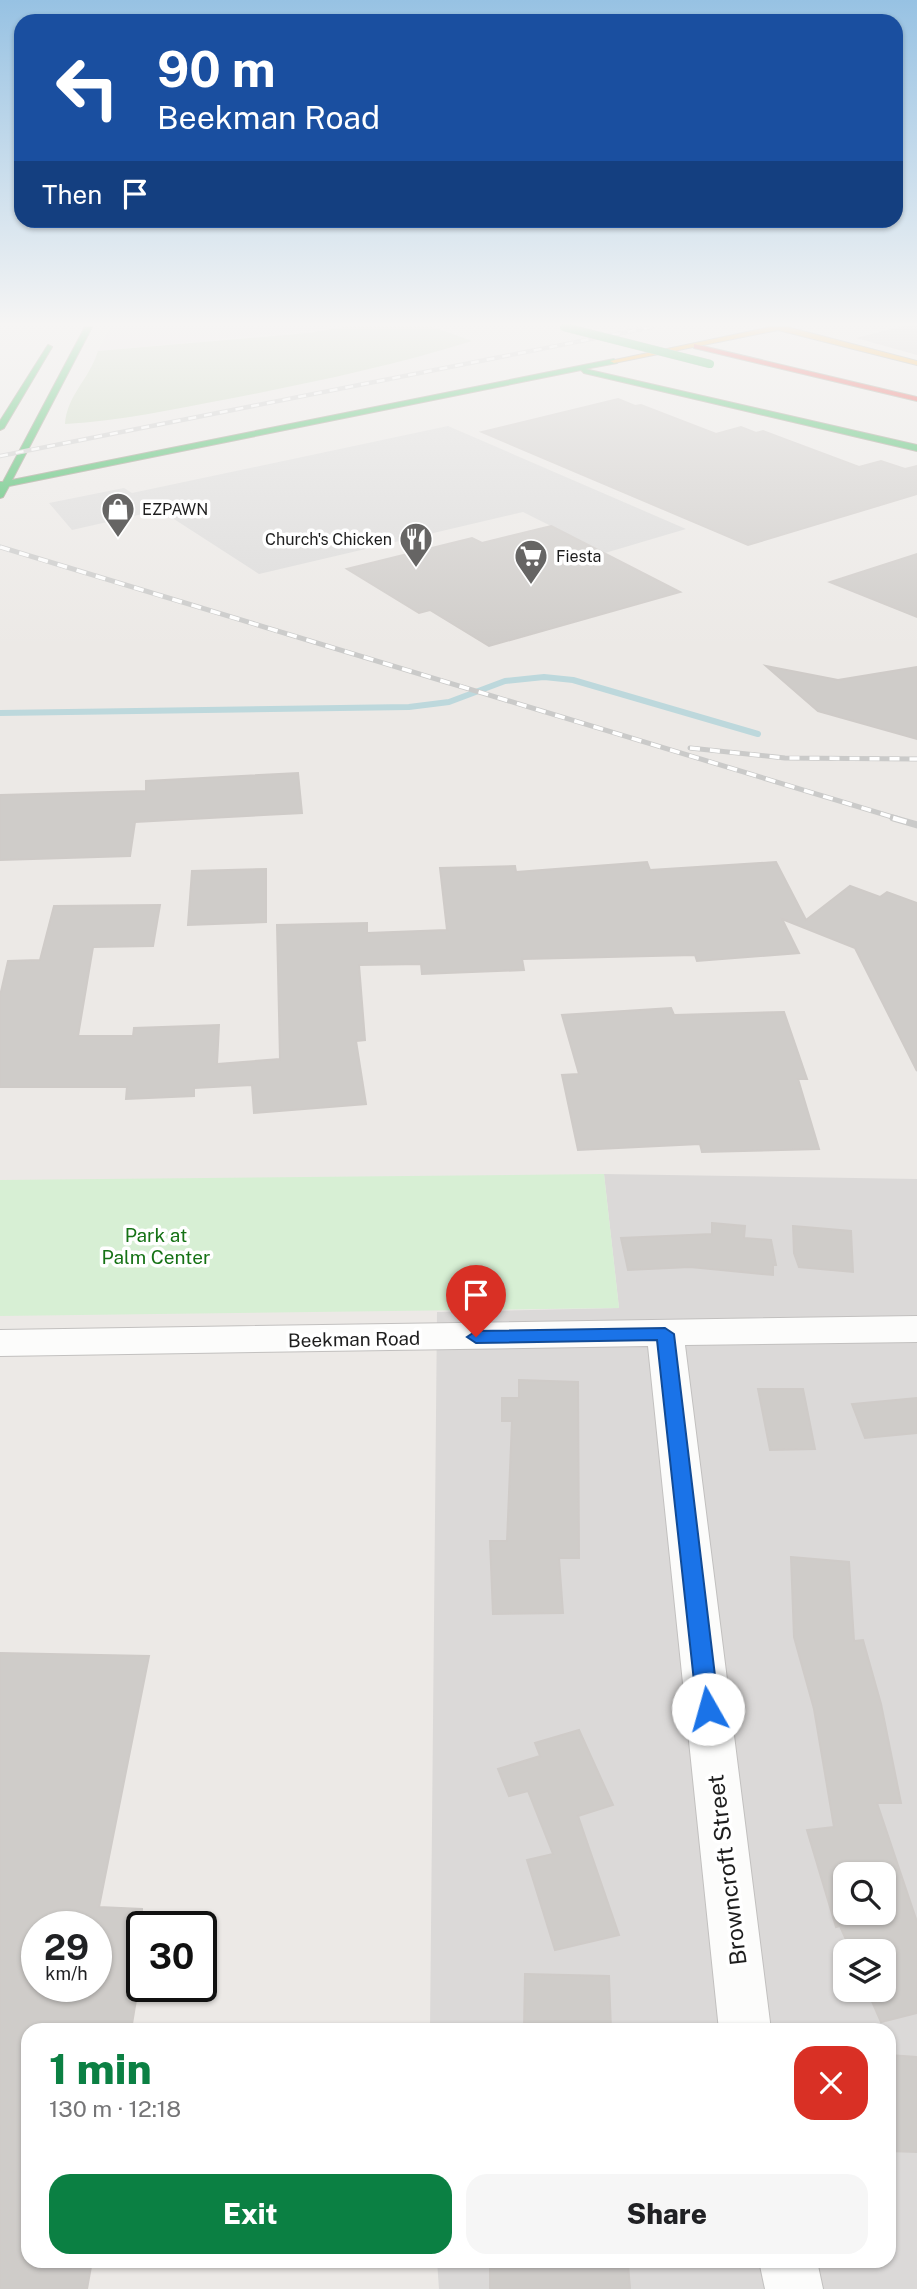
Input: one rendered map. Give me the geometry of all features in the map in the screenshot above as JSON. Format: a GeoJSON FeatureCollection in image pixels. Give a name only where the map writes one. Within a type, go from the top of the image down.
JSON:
{"type":"FeatureCollection","features":[{"type":"Feature","properties":{"kind":"main road"},"geometry":{"type":"LineString","coordinates":[[3,482],[30,434]]}},
{"type":"Feature","properties":{"kind":"main road"},"geometry":{"type":"LineString","coordinates":[[3,482],[196,434]]}},
{"type":"Feature","properties":{"kind":"main road"},"geometry":{"type":"LineString","coordinates":[[200,434],[215,443]]}},
{"type":"Feature","properties":{"kind":"main road"},"geometry":{"type":"LineString","coordinates":[[3,482],[259,434]]}},
{"type":"Feature","properties":{"kind":"main road"},"geometry":{"type":"LineString","coordinates":[[854,434],[917,448]]}},
{"type":"Feature","properties":{"kind":"street","name":"Beekman Road"},"geometry":{"type":"LineString","coordinates":[[0,1343],[917,1329]]}},
{"type":"Feature","properties":{"kind":"street","name":"Browncroft Street"},"geometry":{"type":"LineString","coordinates":[[665,1334],[744,2023]]}},
{"type":"Feature","properties":{"kind":"street"},"geometry":{"type":"LineString","coordinates":[[790,2268],[794,2289]]}},
{"type":"Feature","properties":{"kind":"shaded area"},"geometry":{"type":"Polygon","coordinates":[[[411,434],[466,434],[686,529],[605,553],[523,512],[259,574],[160,510],[72,530],[49,503],[124,488],[132,493],[411,434]]]}},
{"type":"Feature","properties":{"kind":"shaded area"},"geometry":{"type":"Polygon","coordinates":[[[604,1174],[917,1179],[917,2289],[439,2289],[438,2268],[896,2268],[896,2023],[430,2023],[437,1312],[619,1308],[604,1174]]]}},
{"type":"Feature","properties":{"kind":"green space","name":"Park at Palm Center"},"geometry":{"type":"Polygon","coordinates":[[[604,1174],[619,1308],[0,1316],[0,1180],[604,1174]]]}},
{"type":"Feature","properties":{"kind":"building"},"geometry":{"type":"Polygon","coordinates":[[[486,434],[771,434],[859,467],[881,461],[905,469],[917,466],[917,494],[748,545],[486,434]]]}},
{"type":"Feature","properties":{"kind":"building","name":"Fiesta"},"geometry":{"type":"Polygon","coordinates":[[[551,526],[680,592],[489,646],[430,610],[419,613],[347,569],[472,538],[482,543],[551,526]]]}},
{"type":"Feature","properties":{"kind":"building"},"geometry":{"type":"Polygon","coordinates":[[[917,554],[917,617],[830,582],[917,554]]]}},
{"type":"Feature","properties":{"kind":"building"},"geometry":{"type":"Polygon","coordinates":[[[766,666],[838,680],[917,667],[917,739],[818,711],[766,666]]]}},
{"type":"Feature","properties":{"kind":"building"},"geometry":{"type":"Polygon","coordinates":[[[298,773],[302,813],[135,822],[130,856],[0,860],[0,795],[146,791],[146,781],[298,773]]]}},
{"type":"Feature","properties":{"kind":"building"},"geometry":{"type":"Polygon","coordinates":[[[647,862],[650,870],[776,862],[806,920],[850,886],[880,897],[887,892],[917,903],[917,1071],[855,948],[782,919],[799,953],[697,961],[695,955],[522,959],[524,970],[422,974],[421,964],[359,965],[365,1040],[356,1041],[366,1104],[254,1113],[252,1085],[194,1088],[194,1096],[126,1099],[127,1087],[0,1087],[0,996],[8,961],[40,960],[54,906],[160,905],[153,946],[93,947],[78,1036],[133,1036],[134,1028],[219,1025],[217,1064],[280,1059],[277,925],[367,923],[367,933],[447,930],[440,868],[515,866],[516,872],[647,862]]]}},
{"type":"Feature","properties":{"kind":"building"},"geometry":{"type":"Polygon","coordinates":[[[266,869],[266,922],[188,925],[192,871],[266,869]]]}},
{"type":"Feature","properties":{"kind":"building"},"geometry":{"type":"Polygon","coordinates":[[[671,1008],[674,1015],[784,1012],[807,1079],[798,1079],[819,1149],[702,1152],[700,1144],[578,1150],[562,1075],[579,1074],[562,1015],[671,1008]]]}},
{"type":"Feature","properties":{"kind":"building"},"geometry":{"type":"Polygon","coordinates":[[[712,1223],[745,1226],[744,1238],[771,1240],[776,1265],[773,1265],[773,1275],[690,1267],[628,1270],[621,1238],[712,1234],[712,1223]]]}},
{"type":"Feature","properties":{"kind":"building"},"geometry":{"type":"Polygon","coordinates":[[[793,1226],[851,1231],[853,1272],[799,1267],[794,1253],[793,1226]]]}},
{"type":"Feature","properties":{"kind":"building"},"geometry":{"type":"Polygon","coordinates":[[[519,1380],[578,1382],[579,1558],[559,1558],[563,1613],[493,1614],[490,1541],[507,1541],[512,1421],[502,1421],[502,1398],[519,1398],[519,1380]]]}},
{"type":"Feature","properties":{"kind":"building"},"geometry":{"type":"Polygon","coordinates":[[[758,1389],[803,1389],[815,1449],[770,1450],[758,1389]]]}},
{"type":"Feature","properties":{"kind":"building"},"geometry":{"type":"Polygon","coordinates":[[[917,1398],[917,1433],[865,1438],[852,1404],[917,1398]]]}},
{"type":"Feature","properties":{"kind":"building"},"geometry":{"type":"Polygon","coordinates":[[[791,1557],[849,1562],[854,1641],[863,1640],[881,1704],[901,1803],[877,1803],[917,1922],[917,2013],[881,2022],[872,2002],[896,2002],[896,1939],[846,1939],[840,1926],[836,1927],[835,1925],[896,1925],[896,1862],[833,1862],[833,1917],[807,1830],[834,1827],[814,1709],[794,1637],[791,1557]]]}},
{"type":"Feature","properties":{"kind":"building"},"geometry":{"type":"Polygon","coordinates":[[[0,1653],[149,1656],[99,1907],[142,1909],[126,1911],[126,2002],[136,2002],[132,2023],[21,2023],[21,2268],[91,2268],[87,2289],[0,2289],[0,1653]]]}},
{"type":"Feature","properties":{"kind":"building"},"geometry":{"type":"Polygon","coordinates":[[[579,1730],[613,1805],[578,1816],[619,1935],[555,1950],[527,1860],[553,1854],[528,1791],[509,1796],[498,1769],[540,1756],[535,1743],[579,1730]]]}},
{"type":"Feature","properties":{"kind":"building"},"geometry":{"type":"Polygon","coordinates":[[[525,1974],[609,1976],[611,2023],[524,2023],[525,1974]]]}},
{"type":"Feature","properties":{"kind":"building"},"geometry":{"type":"Polygon","coordinates":[[[896,2056],[917,2057],[917,2152],[896,2151],[896,2056]]]}},
{"type":"Feature","properties":{"kind":"building"},"geometry":{"type":"Polygon","coordinates":[[[628,2268],[630,2289],[490,2289],[490,2269],[628,2268]]]}},
{"type":"Feature","properties":{"kind":"waterway"},"geometry":{"type":"LineString","coordinates":[[0,713],[409,707],[449,702],[505,681],[544,677],[573,680],[758,734]]}},
{"type":"Feature","properties":{"kind":"railway"},"geometry":{"type":"LineString","coordinates":[[0,456],[112,434]]}},
{"type":"Feature","properties":{"kind":"railway"},"geometry":{"type":"LineString","coordinates":[[0,547],[899,819]]}},
{"type":"Feature","properties":{"kind":"railway"},"geometry":{"type":"LineString","coordinates":[[690,748],[785,758],[917,759]]}},
{"type":"Feature","properties":{"kind":"railway"},"geometry":{"type":"LineString","coordinates":[[893,818],[917,825]]}},
{"type":"Feature","properties":{"kind":"traffic: fast"},"geometry":{"type":"LineString","coordinates":[[0,495],[32,434]]}},
{"type":"Feature","properties":{"kind":"traffic: fast"},"geometry":{"type":"LineString","coordinates":[[0,485],[253,434]]}},
{"type":"Feature","properties":{"kind":"traffic: fast"},"geometry":{"type":"LineString","coordinates":[[856,434],[917,448]]}},
{"type":"Feature","properties":{"kind":"place","name":"EZPAWN"},"geometry":{"type":"Point","coordinates":[118,539]}},
{"type":"Feature","properties":{"kind":"place","name":"Church's Chicken"},"geometry":{"type":"Point","coordinates":[416,569]}},
{"type":"Feature","properties":{"kind":"place","name":"Fiesta"},"geometry":{"type":"Point","coordinates":[531,586]}},
{"type":"Feature","properties":{"kind":"route"},"geometry":{"type":"LineString","coordinates":[[476,1337],[665,1334],[708,1709]]}}]}
